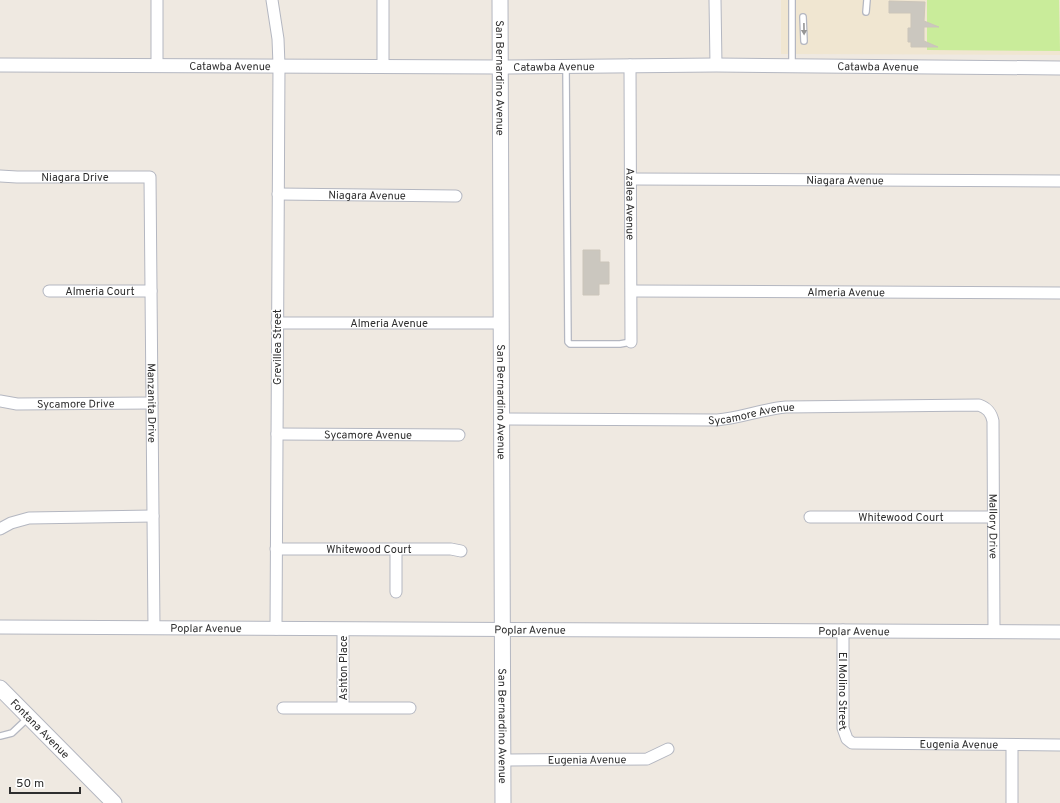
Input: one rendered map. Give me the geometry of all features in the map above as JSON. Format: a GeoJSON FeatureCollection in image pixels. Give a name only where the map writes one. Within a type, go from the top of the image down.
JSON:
{"type":"FeatureCollection","features":[{"type":"Feature","properties":{"kind":"main road","name":"San Bernardino Avenue"},"geometry":{"type":"LineString","coordinates":[[500,0],[503,803]]}},
{"type":"Feature","properties":{"kind":"main road","name":"Fontana Avenue"},"geometry":{"type":"LineString","coordinates":[[0,688],[114,803]]}},
{"type":"Feature","properties":{"kind":"street"},"geometry":{"type":"LineString","coordinates":[[157,0],[157,66]]}},
{"type":"Feature","properties":{"kind":"street","name":"Grevillea Street"},"geometry":{"type":"LineString","coordinates":[[272,0],[278,39],[276,629]]}},
{"type":"Feature","properties":{"kind":"street"},"geometry":{"type":"LineString","coordinates":[[383,0],[383,66]]}},
{"type":"Feature","properties":{"kind":"street"},"geometry":{"type":"LineString","coordinates":[[715,0],[716,65]]}},
{"type":"Feature","properties":{"kind":"street","name":"Catawba Avenue"},"geometry":{"type":"LineString","coordinates":[[0,65],[500,67],[716,65],[1060,68]]}},
{"type":"Feature","properties":{"kind":"street","name":"Azalea Avenue"},"geometry":{"type":"LineString","coordinates":[[630,66],[631,342]]}},
{"type":"Feature","properties":{"kind":"street","name":"Niagara Drive"},"geometry":{"type":"LineString","coordinates":[[0,176],[17,178],[150,177]]}},
{"type":"Feature","properties":{"kind":"street","name":"Manzanita Drive"},"geometry":{"type":"LineString","coordinates":[[150,177],[154,628]]}},
{"type":"Feature","properties":{"kind":"street","name":"Niagara Avenue"},"geometry":{"type":"LineString","coordinates":[[631,179],[1060,181]]}},
{"type":"Feature","properties":{"kind":"street","name":"Niagara Avenue"},"geometry":{"type":"LineString","coordinates":[[278,194],[456,196]]}},
{"type":"Feature","properties":{"kind":"street","name":"Almeria Court"},"geometry":{"type":"LineString","coordinates":[[49,291],[151,291]]}},
{"type":"Feature","properties":{"kind":"street","name":"Almeria Avenue"},"geometry":{"type":"LineString","coordinates":[[632,291],[1060,293]]}},
{"type":"Feature","properties":{"kind":"street","name":"Almeria Avenue"},"geometry":{"type":"LineString","coordinates":[[277,323],[501,323]]}},
{"type":"Feature","properties":{"kind":"street","name":"Sycamore Drive"},"geometry":{"type":"LineString","coordinates":[[0,401],[17,404],[152,403]]}},
{"type":"Feature","properties":{"kind":"street","name":"Sycamore Avenue"},"geometry":{"type":"LineString","coordinates":[[501,418],[717,420],[733,419],[773,408],[786,407],[978,405],[988,410],[992,421]]}},
{"type":"Feature","properties":{"kind":"street","name":"Mallory Drive"},"geometry":{"type":"LineString","coordinates":[[992,421],[994,631]]}},
{"type":"Feature","properties":{"kind":"street","name":"Sycamore Avenue"},"geometry":{"type":"LineString","coordinates":[[277,434],[459,435]]}},
{"type":"Feature","properties":{"kind":"street"},"geometry":{"type":"LineString","coordinates":[[0,529],[11,523],[29,518],[153,516]]}},
{"type":"Feature","properties":{"kind":"street","name":"Whitewood Court"},"geometry":{"type":"LineString","coordinates":[[810,518],[993,517]]}},
{"type":"Feature","properties":{"kind":"street","name":"Whitewood Court"},"geometry":{"type":"LineString","coordinates":[[276,549],[451,549],[461,551]]}},
{"type":"Feature","properties":{"kind":"street"},"geometry":{"type":"LineString","coordinates":[[396,549],[396,592]]}},
{"type":"Feature","properties":{"kind":"street","name":"Poplar Avenue"},"geometry":{"type":"LineString","coordinates":[[0,627],[1060,632]]}},
{"type":"Feature","properties":{"kind":"street","name":"Ashton Place"},"geometry":{"type":"LineString","coordinates":[[343,629],[343,707]]}},
{"type":"Feature","properties":{"kind":"street","name":"El Molino Street"},"geometry":{"type":"LineString","coordinates":[[843,630],[844,734],[847,739],[858,744]]}},
{"type":"Feature","properties":{"kind":"street","name":"Ashton Place"},"geometry":{"type":"LineString","coordinates":[[283,708],[410,708]]}},
{"type":"Feature","properties":{"kind":"street","name":"Eugenia Avenue"},"geometry":{"type":"LineString","coordinates":[[858,744],[1060,745]]}},
{"type":"Feature","properties":{"kind":"street"},"geometry":{"type":"LineString","coordinates":[[1012,745],[1012,803]]}},
{"type":"Feature","properties":{"kind":"street","name":"Eugenia Avenue"},"geometry":{"type":"LineString","coordinates":[[503,760],[647,758],[668,749]]}},
{"type":"Feature","properties":{"kind":"lane"},"geometry":{"type":"LineString","coordinates":[[792,0],[792,66]]}},
{"type":"Feature","properties":{"kind":"lane"},"geometry":{"type":"LineString","coordinates":[[866,0],[866,12]]}},
{"type":"Feature","properties":{"kind":"lane"},"geometry":{"type":"LineString","coordinates":[[803,17],[804,41]]}},
{"type":"Feature","properties":{"kind":"lane"},"geometry":{"type":"LineString","coordinates":[[566,66],[568,342],[570,344],[620,344],[631,342]]}},
{"type":"Feature","properties":{"kind":"lane"},"geometry":{"type":"LineString","coordinates":[[0,736],[12,733],[29,717]]}},
{"type":"Feature","properties":{"kind":"shaded area"},"geometry":{"type":"Polygon","coordinates":[[[781,0],[1060,0],[1060,55],[781,54],[781,0]]]}},
{"type":"Feature","properties":{"kind":"green space"},"geometry":{"type":"Polygon","coordinates":[[[927,0],[1059,0],[1060,51],[927,50],[927,0]]]}},
{"type":"Feature","properties":{"kind":"building"},"geometry":{"type":"Polygon","coordinates":[[[889,1],[925,2],[924,21],[939,27],[924,27],[924,41],[938,47],[911,47],[911,42],[908,42],[908,28],[911,28],[911,13],[889,13],[889,1]]]}},
{"type":"Feature","properties":{"kind":"building"},"geometry":{"type":"Polygon","coordinates":[[[583,250],[600,250],[600,262],[609,262],[609,284],[599,284],[599,295],[583,295],[583,250]]]}}]}
